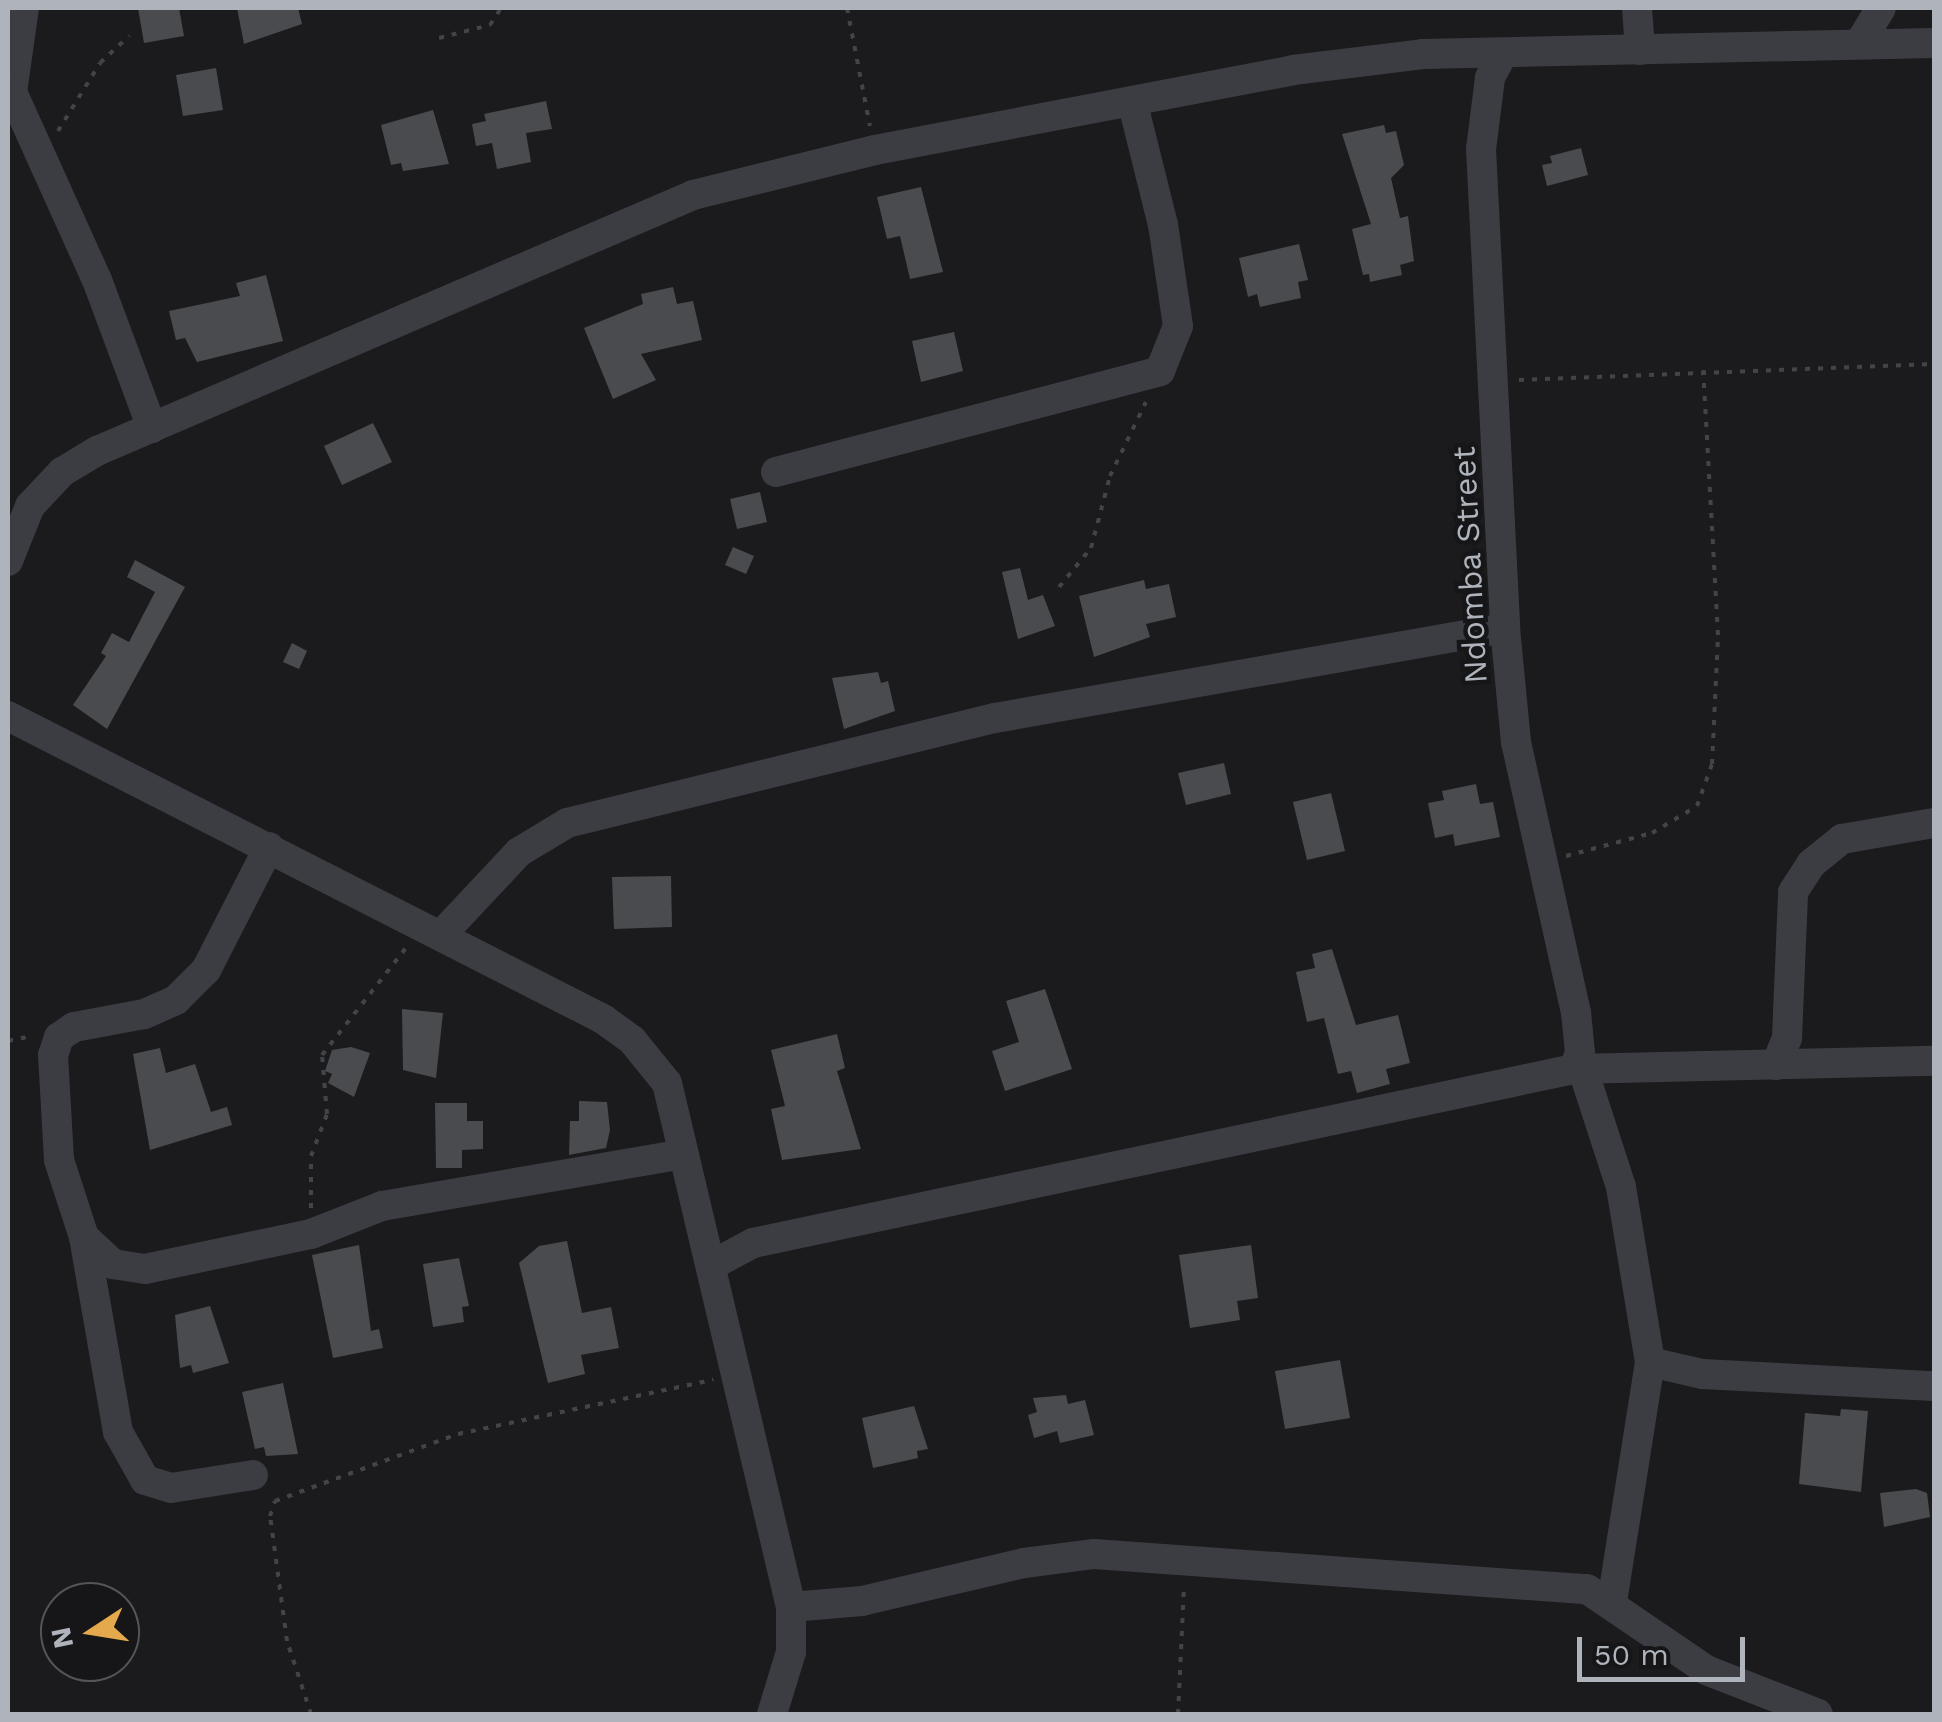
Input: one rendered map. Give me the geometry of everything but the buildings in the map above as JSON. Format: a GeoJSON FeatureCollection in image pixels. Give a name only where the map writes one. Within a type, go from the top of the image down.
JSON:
{"type":"FeatureCollection","features":[{"type":"Feature","properties":{"kind":"street"},"geometry":{"type":"LineString","coordinates":[[24,8],[12,92],[48,169],[152,428]]}},
{"type":"Feature","properties":{"kind":"street"},"geometry":{"type":"LineString","coordinates":[[1637,8],[1640,50]]}},
{"type":"Feature","properties":{"kind":"street"},"geometry":{"type":"LineString","coordinates":[[1859,44],[1882,8]]}},
{"type":"Feature","properties":{"kind":"street"},"geometry":{"type":"LineString","coordinates":[[8,561],[30,506],[62,472],[152,428],[692,195],[875,150],[1133,104],[1294,70],[1422,54],[1934,44]]}},
{"type":"Feature","properties":{"kind":"street","name":"Ndomba Street"},"geometry":{"type":"LineString","coordinates":[[1502,55],[1490,78],[1481,148],[1504,628],[1516,742],[1576,1012],[1579,1069]]}},
{"type":"Feature","properties":{"kind":"street"},"geometry":{"type":"LineString","coordinates":[[776,472],[1160,370],[1178,326],[1163,225],[1133,104]]}},
{"type":"Feature","properties":{"kind":"street"},"geometry":{"type":"LineString","coordinates":[[432,929],[519,852],[568,823],[995,718],[1504,628]]}},
{"type":"Feature","properties":{"kind":"street"},"geometry":{"type":"LineString","coordinates":[[8,716],[432,929],[632,1040],[667,1083],[791,1607],[791,1652],[772,1714]]}},
{"type":"Feature","properties":{"kind":"street"},"geometry":{"type":"LineString","coordinates":[[1776,1065],[1787,1038],[1794,892],[1811,864],[1842,839],[1934,824]]}},
{"type":"Feature","properties":{"kind":"street"},"geometry":{"type":"LineString","coordinates":[[254,1475],[171,1488],[145,1480],[118,1432],[84,1236],[53,1124],[53,1055],[59,1037],[74,1026],[144,1014],[176,1000],[206,970],[268,847]]}},
{"type":"Feature","properties":{"kind":"street"},"geometry":{"type":"LineString","coordinates":[[712,1264],[753,1243],[1579,1069],[1934,1061]]}},
{"type":"Feature","properties":{"kind":"street"},"geometry":{"type":"LineString","coordinates":[[1579,1069],[1621,1188],[1650,1362],[1612,1602]]}},
{"type":"Feature","properties":{"kind":"street"},"geometry":{"type":"LineString","coordinates":[[84,1236],[113,1264],[145,1268],[311,1234],[382,1206],[684,1154]]}},
{"type":"Feature","properties":{"kind":"street"},"geometry":{"type":"LineString","coordinates":[[1650,1362],[1702,1374],[1934,1386]]}},
{"type":"Feature","properties":{"kind":"street"},"geometry":{"type":"LineString","coordinates":[[791,1607],[862,1602],[1024,1563],[1094,1554],[1586,1589],[1612,1602],[1706,1670],[1818,1714]]}},
{"type":"Feature","properties":{"kind":"path"},"geometry":{"type":"LineString","coordinates":[[439,38],[490,25],[500,8]]}},
{"type":"Feature","properties":{"kind":"path"},"geometry":{"type":"LineString","coordinates":[[848,8],[875,150]]}},
{"type":"Feature","properties":{"kind":"path"},"geometry":{"type":"LineString","coordinates":[[48,169],[61,122],[100,64],[129,36]]}},
{"type":"Feature","properties":{"kind":"path"},"geometry":{"type":"LineString","coordinates":[[1494,382],[1703,369],[1934,364]]}},
{"type":"Feature","properties":{"kind":"path"},"geometry":{"type":"LineString","coordinates":[[1543,864],[1652,833],[1697,806],[1712,764],[1718,635],[1703,369]]}},
{"type":"Feature","properties":{"kind":"path"},"geometry":{"type":"LineString","coordinates":[[1059,587],[1091,548],[1110,476],[1160,370]]}},
{"type":"Feature","properties":{"kind":"path"},"geometry":{"type":"LineString","coordinates":[[311,1234],[312,1156],[327,1114],[322,1055],[432,929]]}},
{"type":"Feature","properties":{"kind":"path"},"geometry":{"type":"LineString","coordinates":[[311,1714],[287,1641],[270,1516],[276,1501],[458,1434],[738,1376]]}},
{"type":"Feature","properties":{"kind":"path"},"geometry":{"type":"LineString","coordinates":[[1178,1714],[1184,1561]]}}]}
